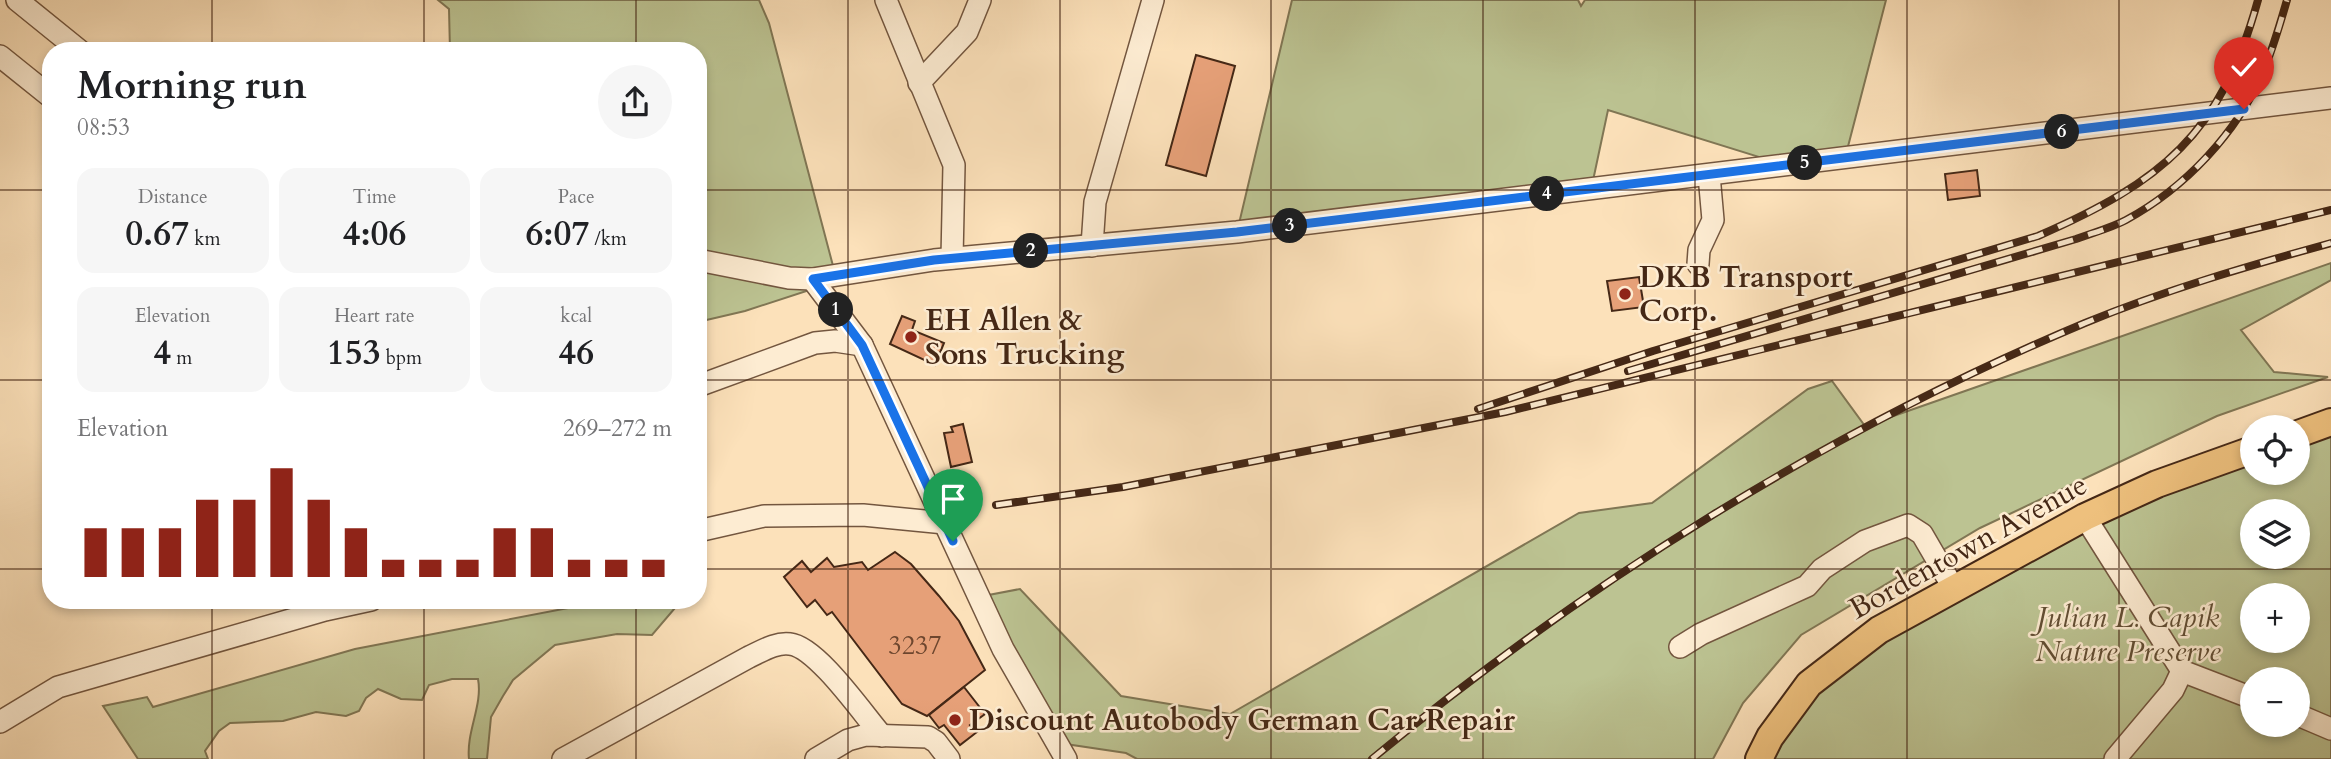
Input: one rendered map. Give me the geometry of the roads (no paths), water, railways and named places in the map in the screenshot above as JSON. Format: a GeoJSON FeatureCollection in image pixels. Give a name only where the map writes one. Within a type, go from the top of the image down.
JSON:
{"type":"FeatureCollection","features":[{"type":"Feature","properties":{"kind":"main road"},"geometry":{"type":"LineString","coordinates":[[2310,430],[2331,422]]}},
{"type":"Feature","properties":{"kind":"main road","name":"Bordentown Avenue"},"geometry":{"type":"LineString","coordinates":[[1759,759],[1770,737],[1809,684],[1878,630],[2085,517],[2157,484],[2240,454]]}},
{"type":"Feature","properties":{"kind":"street"},"geometry":{"type":"LineString","coordinates":[[17,0],[69,42]]}},
{"type":"Feature","properties":{"kind":"street"},"geometry":{"type":"LineString","coordinates":[[886,0],[954,165],[952,258]]}},
{"type":"Feature","properties":{"kind":"street"},"geometry":{"type":"LineString","coordinates":[[919,83],[967,33],[980,0]]}},
{"type":"Feature","properties":{"kind":"street"},"geometry":{"type":"LineString","coordinates":[[1092,246],[1095,202],[1153,0]]}},
{"type":"Feature","properties":{"kind":"street"},"geometry":{"type":"LineString","coordinates":[[0,56],[42,90]]}},
{"type":"Feature","properties":{"kind":"street"},"geometry":{"type":"LineString","coordinates":[[707,262],[776,276],[813,279],[952,258],[1237,232],[2331,98]]}},
{"type":"Feature","properties":{"kind":"street"},"geometry":{"type":"LineString","coordinates":[[1698,264],[1699,250],[1713,219],[1709,175]]}},
{"type":"Feature","properties":{"kind":"street"},"geometry":{"type":"LineString","coordinates":[[813,279],[862,345],[1003,649],[1066,759]]}},
{"type":"Feature","properties":{"kind":"street"},"geometry":{"type":"LineString","coordinates":[[707,383],[815,343],[835,341],[862,345]]}},
{"type":"Feature","properties":{"kind":"street"},"geometry":{"type":"LineString","coordinates":[[707,529],[764,516],[863,515],[945,523]]}},
{"type":"Feature","properties":{"kind":"street"},"geometry":{"type":"LineString","coordinates":[[2085,517],[2182,671],[2240,693]]}},
{"type":"Feature","properties":{"kind":"street"},"geometry":{"type":"LineString","coordinates":[[1680,647],[1701,634],[1807,586],[1822,569],[1865,541],[1908,525],[1922,534],[1954,589]]}},
{"type":"Feature","properties":{"kind":"street"},"geometry":{"type":"LineString","coordinates":[[0,722],[58,687],[330,609]]}},
{"type":"Feature","properties":{"kind":"street"},"geometry":{"type":"LineString","coordinates":[[563,759],[749,657],[782,644],[797,646],[816,659],[882,736]]}},
{"type":"Feature","properties":{"kind":"street"},"geometry":{"type":"LineString","coordinates":[[2115,759],[2173,690],[2182,671]]}},
{"type":"Feature","properties":{"kind":"street"},"geometry":{"type":"LineString","coordinates":[[2310,720],[2331,729]]}},
{"type":"Feature","properties":{"kind":"street"},"geometry":{"type":"LineString","coordinates":[[816,759],[848,740],[866,735],[928,737],[936,742],[949,759]]}},
{"type":"Feature","properties":{"kind":"railway"},"geometry":{"type":"LineString","coordinates":[[1478,409],[1653,351],[2038,236],[2082,216],[2152,173],[2181,148],[2205,119],[2225,86],[2243,46],[2258,0]]}},
{"type":"Feature","properties":{"kind":"railway"},"geometry":{"type":"LineString","coordinates":[[1628,371],[2076,239],[2126,220],[2169,192],[2207,157],[2224,137],[2252,95],[2263,72],[2287,0]]}},
{"type":"Feature","properties":{"kind":"railway"},"geometry":{"type":"LineString","coordinates":[[996,505],[1123,487],[1505,412],[2331,210]]}},
{"type":"Feature","properties":{"kind":"railway"},"geometry":{"type":"LineString","coordinates":[[1372,759],[1453,694],[1624,572],[1712,515],[1803,462],[1990,365],[2085,323],[2207,279],[2331,243]]}},
{"type":"Feature","properties":{"kind":"place","name":"DKB Transport Corp."},"geometry":{"type":"Point","coordinates":[1625,294]}},
{"type":"Feature","properties":{"kind":"place","name":"EH Allen & Sons Trucking"},"geometry":{"type":"Point","coordinates":[911,337]}},
{"type":"Feature","properties":{"kind":"place","name":"Discount Autobody German Car Repair"},"geometry":{"type":"Point","coordinates":[955,720]}},
{"type":"Feature","properties":{"kind":"park label","name":"Julian L. Capik Nature Preserve"},"geometry":{"type":"Point","coordinates":[2128,634]}}]}
